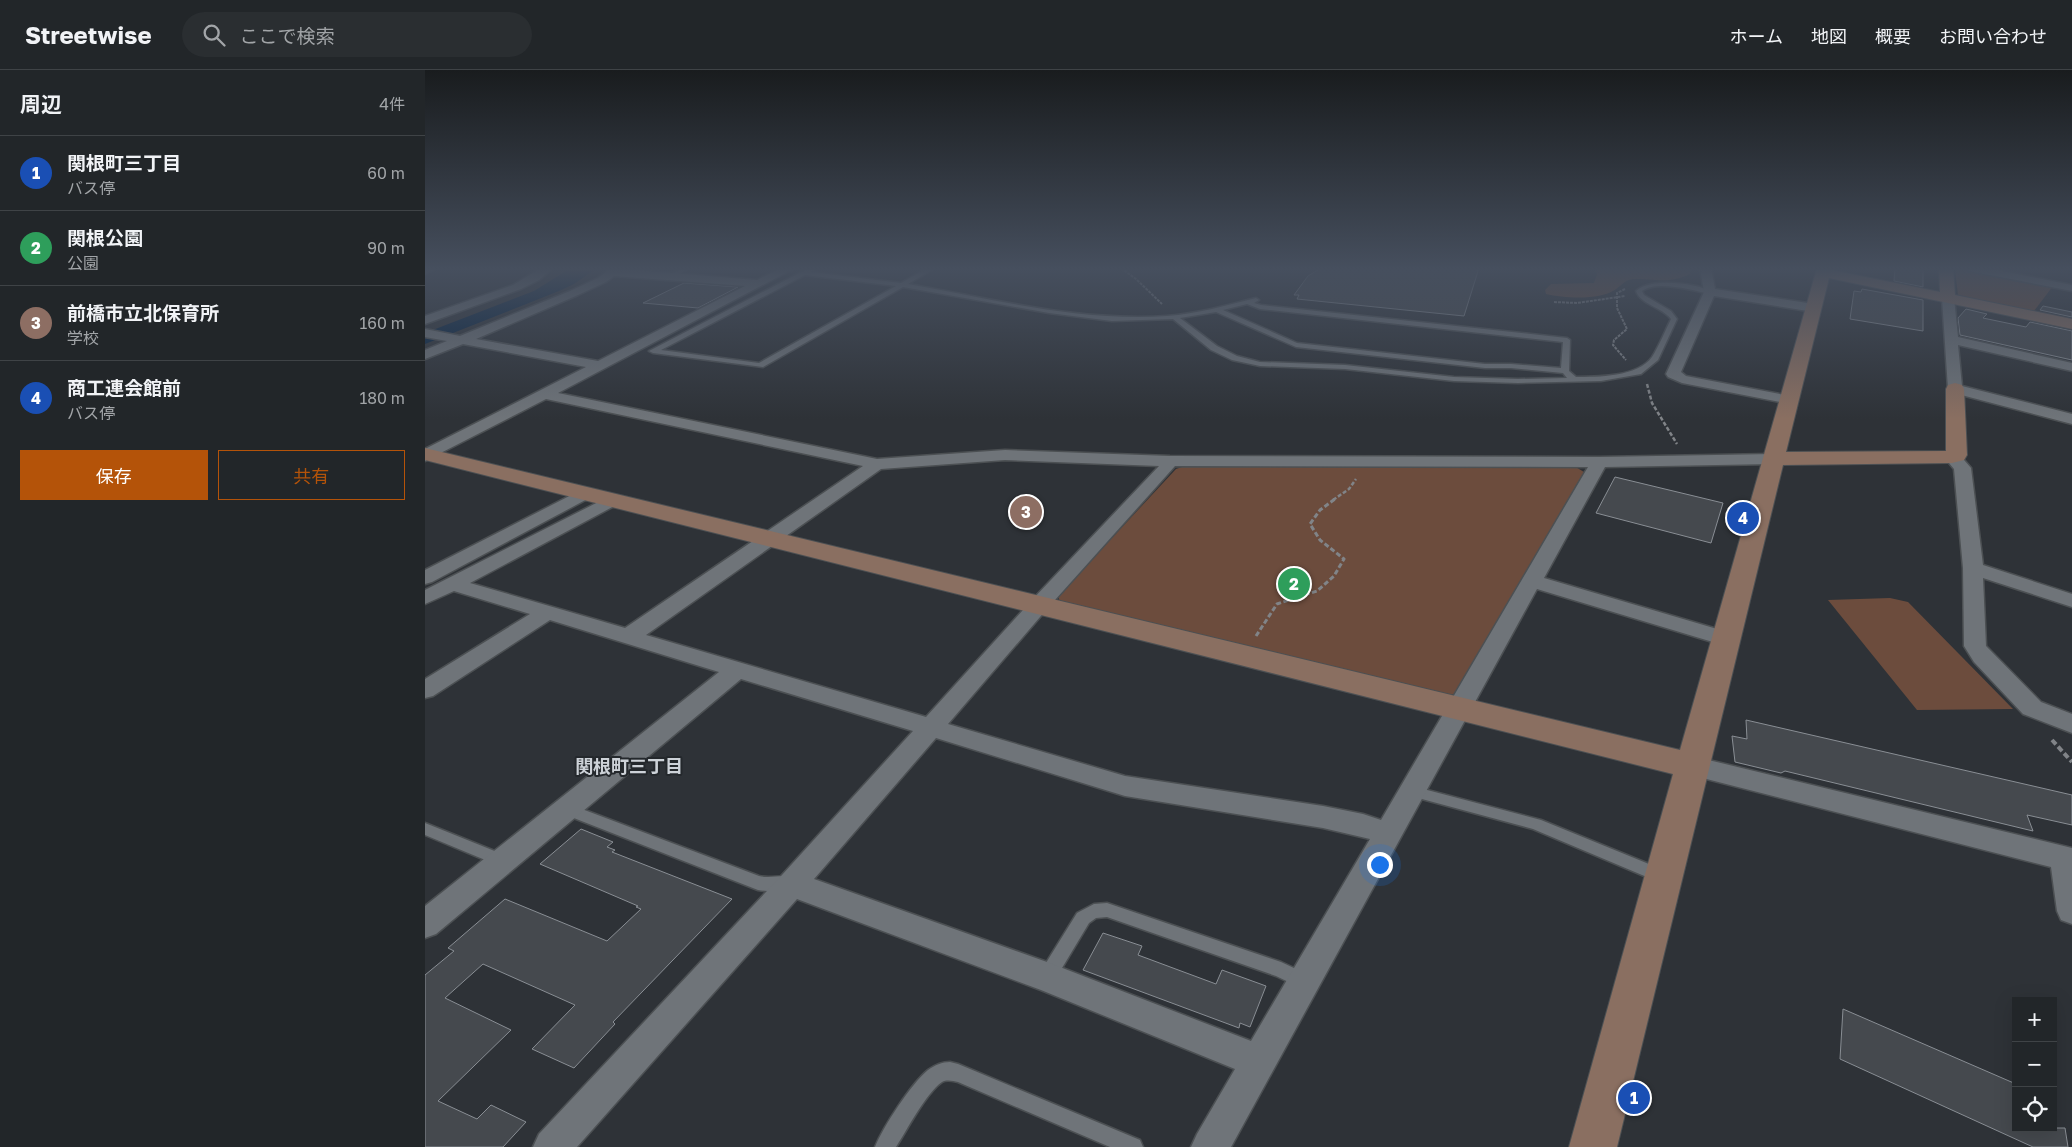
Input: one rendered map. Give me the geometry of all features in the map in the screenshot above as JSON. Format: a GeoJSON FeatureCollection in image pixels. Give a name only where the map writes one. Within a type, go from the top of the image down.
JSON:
{"type":"FeatureCollection","features":[{"type":"Feature","properties":{"kind":"street"},"geometry":{"type":"LineString","coordinates":[[425,355],[511,318]]}},
{"type":"Feature","properties":{"kind":"street"},"geometry":{"type":"LineString","coordinates":[[426,455],[693,318]]}},
{"type":"Feature","properties":{"kind":"street"},"geometry":{"type":"LineString","coordinates":[[1698,318],[1673,374],[1682,379],[1790,400]]}},
{"type":"Feature","properties":{"kind":"street"},"geometry":{"type":"LineString","coordinates":[[1593,1147],[1725,639],[1811,318]]}},
{"type":"Feature","properties":{"kind":"street"},"geometry":{"type":"LineString","coordinates":[[1949,318],[1955,389],[1957,451],[1953,457]]}},
{"type":"Feature","properties":{"kind":"street"},"geometry":{"type":"LineString","coordinates":[[2045,318],[2072,324]]}},
{"type":"Feature","properties":{"kind":"street"},"geometry":{"type":"LineString","coordinates":[[425,333],[602,366]]}},
{"type":"Feature","properties":{"kind":"street"},"geometry":{"type":"LineString","coordinates":[[1950,339],[2072,367]]}},
{"type":"Feature","properties":{"kind":"street"},"geometry":{"type":"LineString","coordinates":[[1955,389],[2072,419]]}},
{"type":"Feature","properties":{"kind":"street"},"geometry":{"type":"LineString","coordinates":[[546,395],[877,464],[1005,455],[1169,461],[1599,462],[1953,457]]}},
{"type":"Feature","properties":{"kind":"street"},"geometry":{"type":"LineString","coordinates":[[426,455],[2068,859],[2072,911]]}},
{"type":"Feature","properties":{"kind":"street"},"geometry":{"type":"LineString","coordinates":[[1953,457],[1962,468],[1973,568],[1975,646],[1982,657],[2032,708],[2072,724]]}},
{"type":"Feature","properties":{"kind":"street"},"geometry":{"type":"LineString","coordinates":[[552,1147],[792,884],[1039,605],[1165,469],[1169,461]]}},
{"type":"Feature","properties":{"kind":"street"},"geometry":{"type":"LineString","coordinates":[[1210,1147],[1599,462]]}},
{"type":"Feature","properties":{"kind":"street"},"geometry":{"type":"LineString","coordinates":[[628,637],[877,464]]}},
{"type":"Feature","properties":{"kind":"street"},"geometry":{"type":"LineString","coordinates":[[425,578],[585,494]]}},
{"type":"Feature","properties":{"kind":"street"},"geometry":{"type":"LineString","coordinates":[[425,598],[612,500]]}},
{"type":"Feature","properties":{"kind":"street"},"geometry":{"type":"LineString","coordinates":[[1973,568],[2072,602]]}},
{"type":"Feature","properties":{"kind":"street"},"geometry":{"type":"LineString","coordinates":[[1532,581],[1725,639]]}},
{"type":"Feature","properties":{"kind":"street"},"geometry":{"type":"LineString","coordinates":[[453,584],[1125,786],[1323,817],[1363,825],[1388,834]]}},
{"type":"Feature","properties":{"kind":"street"},"geometry":{"type":"LineString","coordinates":[[425,690],[547,612]]}},
{"type":"Feature","properties":{"kind":"street"},"geometry":{"type":"LineString","coordinates":[[425,924],[738,669]]}},
{"type":"Feature","properties":{"kind":"street"},"geometry":{"type":"LineString","coordinates":[[792,884],[1047,977],[1234,1051],[1257,1062]]}},
{"type":"Feature","properties":{"kind":"lane"},"geometry":{"type":"LineString","coordinates":[[713,318],[652,349],[653,351],[760,365],[843,318]]}},
{"type":"Feature","properties":{"kind":"lane"},"geometry":{"type":"LineString","coordinates":[[1122,318],[1154,318]]}},
{"type":"Feature","properties":{"kind":"lane"},"geometry":{"type":"LineString","coordinates":[[1177,318],[1214,348],[1235,358],[1260,364],[1345,367],[1460,379],[1574,380],[1616,378],[1645,368],[1654,360],[1673,318]]}},
{"type":"Feature","properties":{"kind":"lane"},"geometry":{"type":"LineString","coordinates":[[1242,318],[1256,323],[1292,343],[1312,347],[1485,366],[1511,366],[1565,371],[1574,380]]}},
{"type":"Feature","properties":{"kind":"lane"},"geometry":{"type":"LineString","coordinates":[[1341,318],[1567,340],[1565,371]]}},
{"type":"Feature","properties":{"kind":"lane"},"geometry":{"type":"LineString","coordinates":[[1412,791],[1536,824],[1663,876]]}},
{"type":"Feature","properties":{"kind":"lane"},"geometry":{"type":"LineString","coordinates":[[566,809],[758,883],[768,885],[792,884]]}},
{"type":"Feature","properties":{"kind":"lane"},"geometry":{"type":"LineString","coordinates":[[425,829],[503,861]]}},
{"type":"Feature","properties":{"kind":"lane"},"geometry":{"type":"LineString","coordinates":[[1047,977],[1083,918],[1090,911],[1107,910],[1272,967],[1303,981]]}},
{"type":"Feature","properties":{"kind":"lane"},"geometry":{"type":"LineString","coordinates":[[885,1147],[924,1087],[934,1076],[944,1071],[958,1073],[1133,1147]]}},
{"type":"Feature","properties":{"kind":"path"},"geometry":{"type":"LineString","coordinates":[[1243,655],[1277,604],[1317,591],[1335,576],[1344,559],[1320,540],[1310,524],[1320,510],[1349,489],[1368,461]]}},
{"type":"Feature","properties":{"kind":"shaded area"},"geometry":{"type":"Polygon","coordinates":[[[1188,465],[1574,466],[1584,472],[1456,693],[1444,698],[1061,605],[1058,596],[1176,469],[1188,465]]]}},
{"type":"Feature","properties":{"kind":"shaded area"},"geometry":{"type":"Polygon","coordinates":[[[1890,598],[1908,602],[2013,709],[1917,710],[1828,600],[1890,598]]]}},
{"type":"Feature","properties":{"kind":"water"},"geometry":{"type":"Polygon","coordinates":[[[463,318],[490,318],[425,344],[425,333],[463,318]]]}},
{"type":"Feature","properties":{"kind":"building"},"geometry":{"type":"Polygon","coordinates":[[[1923,318],[1923,331],[1850,319],[1923,318]]]}},
{"type":"Feature","properties":{"kind":"building"},"geometry":{"type":"Polygon","coordinates":[[[1958,318],[1984,318],[2026,327],[2030,322],[2072,331],[2072,360],[1960,335],[1958,318]]]}},
{"type":"Feature","properties":{"kind":"building"},"geometry":{"type":"Polygon","coordinates":[[[1615,477],[1723,503],[1711,543],[1596,513],[1615,477]]]}},
{"type":"Feature","properties":{"kind":"building"},"geometry":{"type":"Polygon","coordinates":[[[1746,720],[2072,795],[2072,825],[2027,815],[2033,831],[1785,771],[1781,773],[1735,762],[1732,736],[1747,739],[1746,720]]]}},
{"type":"Feature","properties":{"kind":"building"},"geometry":{"type":"Polygon","coordinates":[[[581,829],[613,842],[607,847],[615,850],[612,852],[732,899],[613,1022],[615,1024],[574,1068],[532,1049],[575,1005],[483,964],[445,998],[511,1030],[438,1101],[477,1119],[491,1105],[526,1122],[503,1147],[425,1147],[425,975],[454,951],[448,948],[505,899],[607,941],[641,909],[636,907],[638,906],[540,864],[581,829]]]}},
{"type":"Feature","properties":{"kind":"building"},"geometry":{"type":"Polygon","coordinates":[[[1103,933],[1142,946],[1138,955],[1216,984],[1222,970],[1266,986],[1250,1027],[1240,1023],[1239,1028],[1083,970],[1103,933]]]}},
{"type":"Feature","properties":{"kind":"building"},"geometry":{"type":"Polygon","coordinates":[[[1843,1009],[2012,1082],[2012,1132],[2057,1132],[2057,1128],[2065,1128],[2068,1147],[2033,1147],[1840,1059],[1843,1009]]]}},
{"type":"Feature","properties":{"kind":"place","name":"前橋市立北保育所"},"geometry":{"type":"Point","coordinates":[1026,512]}},
{"type":"Feature","properties":{"kind":"place","name":"商工連会館前"},"geometry":{"type":"Point","coordinates":[1743,518]}},
{"type":"Feature","properties":{"kind":"place","name":"関根公園"},"geometry":{"type":"Point","coordinates":[1294,584]}},
{"type":"Feature","properties":{"kind":"place","name":"関根町三丁目"},"geometry":{"type":"Point","coordinates":[1634,1098]}},
{"type":"Feature","properties":{"kind":"district","name":"関根町三丁目"},"geometry":{"type":"Point","coordinates":[629,767]}}]}
